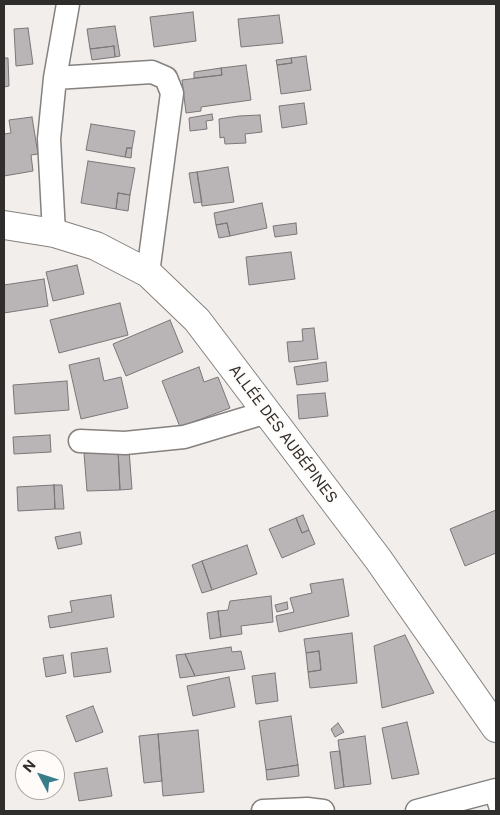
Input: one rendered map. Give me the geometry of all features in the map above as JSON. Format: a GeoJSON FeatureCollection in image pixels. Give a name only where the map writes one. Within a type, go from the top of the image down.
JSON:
{"type":"FeatureCollection","features":[{"type":"Feature","properties":{"kind":"street"},"geometry":{"type":"LineString","coordinates":[[54,233],[49,140],[55,78],[68,4]]}},
{"type":"Feature","properties":{"kind":"street"},"geometry":{"type":"LineString","coordinates":[[55,78],[152,72],[166,78],[172,92],[148,272]]}},
{"type":"Feature","properties":{"kind":"street","name":"ALLÉE DES AUBÉPINES"},"geometry":{"type":"LineString","coordinates":[[4,225],[54,233],[96,246],[148,272],[197,320],[378,559],[496,728]]}},
{"type":"Feature","properties":{"kind":"street"},"geometry":{"type":"LineString","coordinates":[[80,441],[125,443],[184,437],[267,412]]}},
{"type":"Feature","properties":{"kind":"street"},"geometry":{"type":"LineString","coordinates":[[417,811],[494,798]]}},
{"type":"Feature","properties":{"kind":"street"},"geometry":{"type":"LineString","coordinates":[[263,811],[308,809],[323,811]]}},
{"type":"Feature","properties":{"kind":"building"},"geometry":{"type":"Polygon","coordinates":[[[193,12],[196,41],[154,47],[150,17],[193,12]]]}},
{"type":"Feature","properties":{"kind":"building"},"geometry":{"type":"Polygon","coordinates":[[[279,15],[283,43],[241,47],[238,19],[279,15]]]}},
{"type":"Feature","properties":{"kind":"building"},"geometry":{"type":"Polygon","coordinates":[[[115,26],[120,56],[115,57],[114,46],[90,49],[87,29],[115,26]]]}},
{"type":"Feature","properties":{"kind":"building"},"geometry":{"type":"Polygon","coordinates":[[[28,28],[33,64],[16,66],[14,29],[28,28]]]}},
{"type":"Feature","properties":{"kind":"building"},"geometry":{"type":"Polygon","coordinates":[[[114,46],[115,57],[92,60],[90,49],[114,46]]]}},
{"type":"Feature","properties":{"kind":"building"},"geometry":{"type":"Polygon","coordinates":[[[306,56],[311,90],[281,94],[277,65],[292,63],[291,58],[306,56]]]}},
{"type":"Feature","properties":{"kind":"building"},"geometry":{"type":"Polygon","coordinates":[[[4,58],[8,58],[9,86],[4,87],[4,58]]]}},
{"type":"Feature","properties":{"kind":"building"},"geometry":{"type":"Polygon","coordinates":[[[291,58],[292,63],[277,65],[276,60],[291,58]]]}},
{"type":"Feature","properties":{"kind":"building"},"geometry":{"type":"Polygon","coordinates":[[[246,65],[251,100],[201,107],[201,111],[186,113],[182,80],[222,75],[221,68],[246,65]]]}},
{"type":"Feature","properties":{"kind":"building"},"geometry":{"type":"Polygon","coordinates":[[[221,68],[222,75],[194,78],[194,72],[221,68]]]}},
{"type":"Feature","properties":{"kind":"building"},"geometry":{"type":"Polygon","coordinates":[[[304,103],[307,124],[282,128],[279,106],[304,103]]]}},
{"type":"Feature","properties":{"kind":"building"},"geometry":{"type":"Polygon","coordinates":[[[212,114],[213,120],[206,121],[207,129],[190,131],[189,118],[212,114]]]}},
{"type":"Feature","properties":{"kind":"building"},"geometry":{"type":"Polygon","coordinates":[[[260,115],[262,132],[245,134],[246,143],[225,144],[224,137],[220,138],[219,119],[260,115]]]}},
{"type":"Feature","properties":{"kind":"building"},"geometry":{"type":"Polygon","coordinates":[[[32,117],[38,154],[31,155],[33,171],[4,176],[4,134],[11,133],[9,120],[32,117]]]}},
{"type":"Feature","properties":{"kind":"building"},"geometry":{"type":"Polygon","coordinates":[[[91,124],[135,131],[132,148],[127,148],[125,157],[86,150],[91,124]]]}},
{"type":"Feature","properties":{"kind":"building"},"geometry":{"type":"Polygon","coordinates":[[[127,148],[132,148],[131,158],[125,157],[127,148]]]}},
{"type":"Feature","properties":{"kind":"building"},"geometry":{"type":"Polygon","coordinates":[[[88,161],[135,168],[130,195],[118,193],[116,209],[81,203],[88,161]]]}},
{"type":"Feature","properties":{"kind":"building"},"geometry":{"type":"Polygon","coordinates":[[[228,167],[234,202],[202,206],[197,172],[228,167]]]}},
{"type":"Feature","properties":{"kind":"building"},"geometry":{"type":"Polygon","coordinates":[[[197,172],[202,202],[194,203],[189,173],[197,172]]]}},
{"type":"Feature","properties":{"kind":"building"},"geometry":{"type":"Polygon","coordinates":[[[118,193],[130,195],[128,211],[116,209],[118,193]]]}},
{"type":"Feature","properties":{"kind":"building"},"geometry":{"type":"Polygon","coordinates":[[[262,203],[267,228],[230,236],[227,223],[216,225],[214,213],[262,203]]]}},
{"type":"Feature","properties":{"kind":"building"},"geometry":{"type":"Polygon","coordinates":[[[227,223],[230,236],[219,238],[216,225],[227,223]]]}},
{"type":"Feature","properties":{"kind":"building"},"geometry":{"type":"Polygon","coordinates":[[[296,223],[297,234],[275,237],[273,226],[296,223]]]}},
{"type":"Feature","properties":{"kind":"building"},"geometry":{"type":"Polygon","coordinates":[[[291,252],[295,279],[249,285],[246,257],[291,252]]]}},
{"type":"Feature","properties":{"kind":"building"},"geometry":{"type":"Polygon","coordinates":[[[77,265],[84,294],[53,301],[46,272],[77,265]]]}},
{"type":"Feature","properties":{"kind":"building"},"geometry":{"type":"Polygon","coordinates":[[[44,279],[48,306],[4,313],[4,285],[44,279]]]}},
{"type":"Feature","properties":{"kind":"building"},"geometry":{"type":"Polygon","coordinates":[[[120,303],[128,335],[59,353],[50,320],[120,303]]]}},
{"type":"Feature","properties":{"kind":"building"},"geometry":{"type":"Polygon","coordinates":[[[170,320],[183,352],[126,376],[113,344],[170,320]]]}},
{"type":"Feature","properties":{"kind":"building"},"geometry":{"type":"Polygon","coordinates":[[[314,328],[318,359],[289,362],[287,342],[303,341],[302,329],[314,328]]]}},
{"type":"Feature","properties":{"kind":"building"},"geometry":{"type":"Polygon","coordinates":[[[99,358],[104,381],[121,377],[128,408],[81,419],[69,365],[99,358]]]}},
{"type":"Feature","properties":{"kind":"building"},"geometry":{"type":"Polygon","coordinates":[[[326,362],[328,381],[297,385],[294,367],[326,362]]]}},
{"type":"Feature","properties":{"kind":"building"},"geometry":{"type":"Polygon","coordinates":[[[199,367],[204,382],[218,377],[230,408],[180,427],[162,381],[199,367]]]}},
{"type":"Feature","properties":{"kind":"building"},"geometry":{"type":"Polygon","coordinates":[[[67,381],[69,410],[15,414],[13,385],[67,381]]]}},
{"type":"Feature","properties":{"kind":"building"},"geometry":{"type":"Polygon","coordinates":[[[325,393],[328,416],[299,419],[297,395],[325,393]]]}},
{"type":"Feature","properties":{"kind":"building"},"geometry":{"type":"Polygon","coordinates":[[[50,435],[51,452],[14,454],[13,437],[50,435]]]}},
{"type":"Feature","properties":{"kind":"building"},"geometry":{"type":"Polygon","coordinates":[[[118,450],[129,450],[132,489],[120,490],[118,450]]]}},
{"type":"Feature","properties":{"kind":"building"},"geometry":{"type":"Polygon","coordinates":[[[118,450],[120,490],[87,491],[84,453],[118,450]]]}},
{"type":"Feature","properties":{"kind":"building"},"geometry":{"type":"Polygon","coordinates":[[[54,485],[62,485],[64,509],[55,509],[54,485]]]}},
{"type":"Feature","properties":{"kind":"building"},"geometry":{"type":"Polygon","coordinates":[[[54,485],[55,509],[18,511],[17,487],[54,485]]]}},
{"type":"Feature","properties":{"kind":"building"},"geometry":{"type":"Polygon","coordinates":[[[496,510],[496,553],[465,566],[450,529],[496,510]]]}},
{"type":"Feature","properties":{"kind":"building"},"geometry":{"type":"Polygon","coordinates":[[[303,515],[309,530],[302,533],[296,518],[303,515]]]}},
{"type":"Feature","properties":{"kind":"building"},"geometry":{"type":"Polygon","coordinates":[[[296,518],[302,533],[309,530],[315,544],[282,558],[269,529],[296,518]]]}},
{"type":"Feature","properties":{"kind":"building"},"geometry":{"type":"Polygon","coordinates":[[[80,532],[82,544],[58,549],[55,537],[80,532]]]}},
{"type":"Feature","properties":{"kind":"building"},"geometry":{"type":"Polygon","coordinates":[[[247,545],[257,574],[212,590],[202,561],[247,545]]]}},
{"type":"Feature","properties":{"kind":"building"},"geometry":{"type":"Polygon","coordinates":[[[202,561],[212,590],[202,593],[192,565],[202,561]]]}},
{"type":"Feature","properties":{"kind":"building"},"geometry":{"type":"Polygon","coordinates":[[[343,579],[349,616],[279,632],[276,616],[294,612],[290,598],[312,593],[310,584],[343,579]]]}},
{"type":"Feature","properties":{"kind":"building"},"geometry":{"type":"Polygon","coordinates":[[[111,595],[114,617],[50,628],[48,616],[72,612],[70,601],[111,595]]]}},
{"type":"Feature","properties":{"kind":"building"},"geometry":{"type":"Polygon","coordinates":[[[271,596],[273,622],[241,626],[242,634],[221,637],[218,611],[228,610],[230,601],[271,596]]]}},
{"type":"Feature","properties":{"kind":"building"},"geometry":{"type":"Polygon","coordinates":[[[287,602],[288,609],[277,612],[275,605],[287,602]]]}},
{"type":"Feature","properties":{"kind":"building"},"geometry":{"type":"Polygon","coordinates":[[[218,611],[221,637],[210,639],[207,613],[218,611]]]}},
{"type":"Feature","properties":{"kind":"building"},"geometry":{"type":"Polygon","coordinates":[[[352,633],[357,683],[310,688],[308,672],[321,670],[319,651],[306,653],[304,639],[352,633]]]}},
{"type":"Feature","properties":{"kind":"building"},"geometry":{"type":"Polygon","coordinates":[[[405,635],[434,693],[382,708],[374,646],[405,635]]]}},
{"type":"Feature","properties":{"kind":"building"},"geometry":{"type":"Polygon","coordinates":[[[231,647],[232,652],[241,651],[245,669],[195,676],[185,654],[231,647]]]}},
{"type":"Feature","properties":{"kind":"building"},"geometry":{"type":"Polygon","coordinates":[[[107,648],[111,672],[74,677],[71,653],[107,648]]]}},
{"type":"Feature","properties":{"kind":"building"},"geometry":{"type":"Polygon","coordinates":[[[319,651],[321,670],[308,672],[306,653],[319,651]]]}},
{"type":"Feature","properties":{"kind":"building"},"geometry":{"type":"Polygon","coordinates":[[[185,654],[195,676],[180,678],[176,655],[185,654]]]}},
{"type":"Feature","properties":{"kind":"building"},"geometry":{"type":"Polygon","coordinates":[[[63,655],[66,673],[46,677],[43,658],[63,655]]]}},
{"type":"Feature","properties":{"kind":"building"},"geometry":{"type":"Polygon","coordinates":[[[275,673],[278,701],[256,704],[252,676],[275,673]]]}},
{"type":"Feature","properties":{"kind":"building"},"geometry":{"type":"Polygon","coordinates":[[[229,677],[235,707],[193,716],[187,686],[229,677]]]}},
{"type":"Feature","properties":{"kind":"building"},"geometry":{"type":"Polygon","coordinates":[[[93,706],[103,732],[76,742],[66,716],[93,706]]]}},
{"type":"Feature","properties":{"kind":"building"},"geometry":{"type":"Polygon","coordinates":[[[291,716],[298,765],[266,770],[259,721],[291,716]]]}},
{"type":"Feature","properties":{"kind":"building"},"geometry":{"type":"Polygon","coordinates":[[[407,722],[419,774],[392,779],[382,728],[407,722]]]}},
{"type":"Feature","properties":{"kind":"building"},"geometry":{"type":"Polygon","coordinates":[[[338,723],[344,732],[335,737],[331,729],[338,723]]]}},
{"type":"Feature","properties":{"kind":"building"},"geometry":{"type":"Polygon","coordinates":[[[198,730],[204,792],[163,796],[158,734],[198,730]]]}},
{"type":"Feature","properties":{"kind":"building"},"geometry":{"type":"Polygon","coordinates":[[[158,734],[162,781],[144,783],[139,736],[158,734]]]}},
{"type":"Feature","properties":{"kind":"building"},"geometry":{"type":"Polygon","coordinates":[[[365,736],[371,784],[344,787],[338,740],[365,736]]]}},
{"type":"Feature","properties":{"kind":"building"},"geometry":{"type":"Polygon","coordinates":[[[340,751],[344,787],[335,789],[330,752],[340,751]]]}},
{"type":"Feature","properties":{"kind":"building"},"geometry":{"type":"Polygon","coordinates":[[[298,765],[299,776],[267,780],[266,770],[298,765]]]}},
{"type":"Feature","properties":{"kind":"building"},"geometry":{"type":"Polygon","coordinates":[[[107,768],[112,796],[79,801],[74,773],[107,768]]]}}]}
